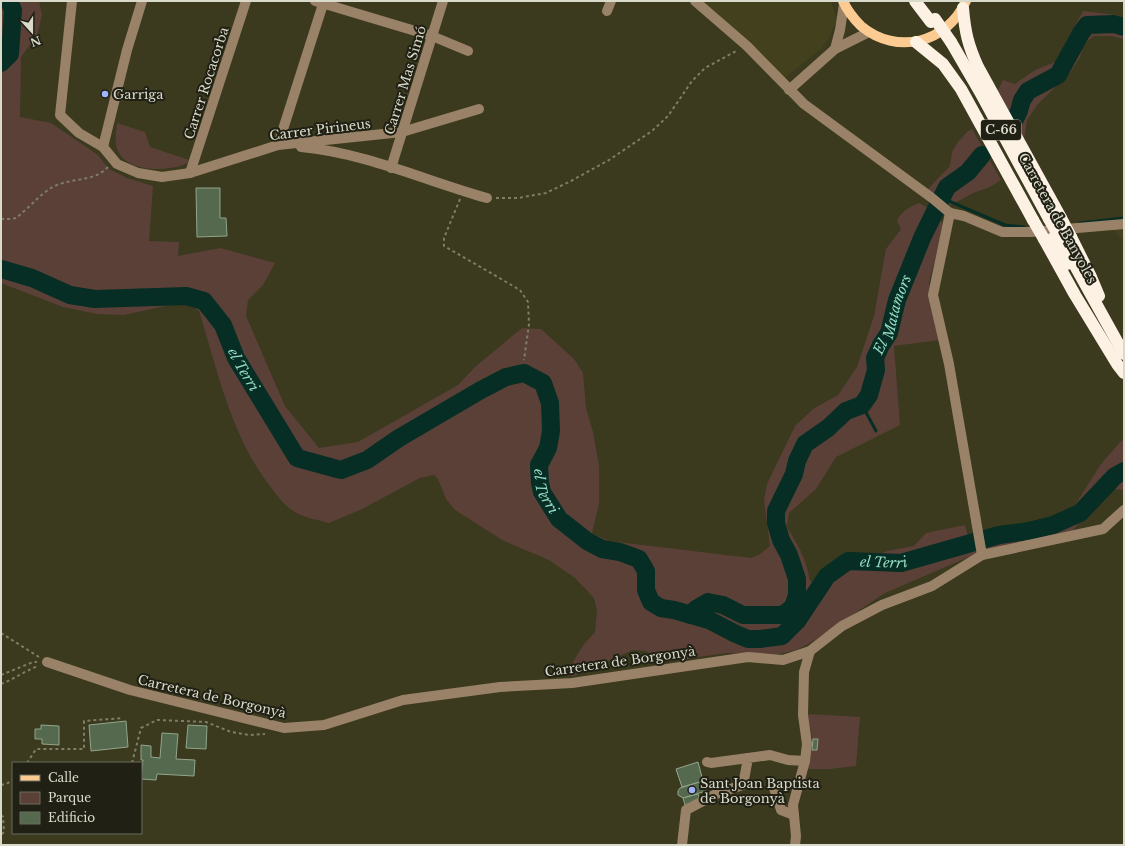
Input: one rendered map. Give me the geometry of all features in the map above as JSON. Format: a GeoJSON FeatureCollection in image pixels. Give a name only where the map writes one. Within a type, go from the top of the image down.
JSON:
{"type":"FeatureCollection","features":[{"type":"Feature","properties":{"kind":"highway","name":"C-66"},"geometry":{"type":"LineString","coordinates":[[915,1],[933,20]]}},
{"type":"Feature","properties":{"kind":"highway","name":"C-66"},"geometry":{"type":"LineString","coordinates":[[922,1],[980,92],[1057,238],[1124,354]]}},
{"type":"Feature","properties":{"kind":"highway"},"geometry":{"type":"LineString","coordinates":[[965,4],[964,24],[968,44],[1047,219]]}},
{"type":"Feature","properties":{"kind":"highway"},"geometry":{"type":"LineString","coordinates":[[916,42],[943,64],[1047,219]]}},
{"type":"Feature","properties":{"kind":"highway"},"geometry":{"type":"LineString","coordinates":[[1057,238],[1075,295],[1124,373]]}},
{"type":"Feature","properties":{"kind":"highway","name":"Carretera de Banyoles"},"geometry":{"type":"LineString","coordinates":[[1057,238],[1124,368]]}},
{"type":"Feature","properties":{"kind":"main road"},"geometry":{"type":"LineString","coordinates":[[844,3],[855,20],[869,32],[884,39],[900,42],[916,42],[943,30],[955,20],[965,4]]}},
{"type":"Feature","properties":{"kind":"street","name":"Carrer Pirineus"},"geometry":{"type":"LineString","coordinates":[[72,1],[60,115],[79,133],[103,147],[117,164],[138,173],[162,177],[190,173],[278,145],[402,132],[480,109]]}},
{"type":"Feature","properties":{"kind":"street"},"geometry":{"type":"LineString","coordinates":[[103,147],[127,50],[142,1]]}},
{"type":"Feature","properties":{"kind":"street","name":"Carrer Rocacorba"},"geometry":{"type":"LineString","coordinates":[[190,173],[246,1]]}},
{"type":"Feature","properties":{"kind":"street","name":"Carrer Mas Simó"},"geometry":{"type":"LineString","coordinates":[[391,168],[443,1]]}},
{"type":"Feature","properties":{"kind":"street"},"geometry":{"type":"LineString","coordinates":[[607,11],[611,1]]}},
{"type":"Feature","properties":{"kind":"street"},"geometry":{"type":"LineString","coordinates":[[695,1],[746,45],[804,104],[948,211],[1002,232],[1082,229],[1124,224]]}},
{"type":"Feature","properties":{"kind":"street"},"geometry":{"type":"LineString","coordinates":[[468,51],[432,36],[321,2],[278,145],[325,149],[487,198]]}},
{"type":"Feature","properties":{"kind":"street"},"geometry":{"type":"LineString","coordinates":[[835,49],[840,30],[844,3]]}},
{"type":"Feature","properties":{"kind":"street"},"geometry":{"type":"LineString","coordinates":[[789,90],[835,49],[869,32]]}},
{"type":"Feature","properties":{"kind":"street"},"geometry":{"type":"LineString","coordinates":[[948,211],[933,295],[949,364],[982,555]]}},
{"type":"Feature","properties":{"kind":"street","name":"Carretera de Borgonyà"},"geometry":{"type":"LineString","coordinates":[[46,662],[130,690],[284,728],[324,725],[410,699],[500,687],[572,683],[748,657],[783,660],[810,651],[842,626],[882,604],[932,586],[982,555],[1103,529],[1124,510]]}},
{"type":"Feature","properties":{"kind":"street"},"geometry":{"type":"LineString","coordinates":[[795,845],[796,836],[793,805],[805,761],[807,744],[803,715],[804,672],[810,651]]}},
{"type":"Feature","properties":{"kind":"street"},"geometry":{"type":"LineString","coordinates":[[707,762],[711,763],[770,755],[788,760],[805,761]]}},
{"type":"Feature","properties":{"kind":"street"},"geometry":{"type":"LineString","coordinates":[[682,845],[686,810],[718,793],[743,785],[748,758]]}},
{"type":"Feature","properties":{"kind":"street"},"geometry":{"type":"LineString","coordinates":[[774,786],[781,810],[794,815]]}},
{"type":"Feature","properties":{"kind":"path"},"geometry":{"type":"LineString","coordinates":[[487,198],[518,198],[546,193],[566,184],[609,160],[652,131],[668,116],[692,81],[705,68],[746,45]]}},
{"type":"Feature","properties":{"kind":"path"},"geometry":{"type":"LineString","coordinates":[[1,219],[11,219],[21,214],[51,188],[62,183],[97,176],[105,171],[114,160]]}},
{"type":"Feature","properties":{"kind":"path"},"geometry":{"type":"LineString","coordinates":[[464,192],[444,238],[444,246],[520,290],[528,302],[529,324],[524,360]]}},
{"type":"Feature","properties":{"kind":"path"},"geometry":{"type":"LineString","coordinates":[[1,633],[46,662]]}},
{"type":"Feature","properties":{"kind":"path"},"geometry":{"type":"LineString","coordinates":[[1,675],[33,662],[46,662]]}},
{"type":"Feature","properties":{"kind":"path"},"geometry":{"type":"LineString","coordinates":[[1,684],[12,680],[27,670],[46,662]]}},
{"type":"Feature","properties":{"kind":"path"},"geometry":{"type":"LineString","coordinates":[[28,762],[36,750],[84,749],[84,721],[123,718]]}},
{"type":"Feature","properties":{"kind":"path"},"geometry":{"type":"LineString","coordinates":[[132,762],[141,728],[157,720],[206,722],[231,732],[250,735],[264,734],[275,725]]}},
{"type":"Feature","properties":{"kind":"path"},"geometry":{"type":"LineString","coordinates":[[1,785],[12,780]]}},
{"type":"Feature","properties":{"kind":"path"},"geometry":{"type":"LineString","coordinates":[[1,815],[3,817],[4,832],[1,835]]}},
{"type":"Feature","properties":{"kind":"shaded area"},"geometry":{"type":"Polygon","coordinates":[[[695,1],[831,1],[837,20],[830,36],[821,49],[781,81],[695,1]]]}},
{"type":"Feature","properties":{"kind":"shaded area"},"geometry":{"type":"Polygon","coordinates":[[[1124,228],[1124,242],[1112,229],[1124,228]]]}},
{"type":"Feature","properties":{"kind":"green space"},"geometry":{"type":"Polygon","coordinates":[[[1,1],[39,1],[42,15],[37,35],[21,57],[20,117],[51,123],[98,155],[109,169],[127,178],[153,186],[149,241],[179,242],[178,256],[220,248],[275,263],[263,285],[248,300],[246,316],[285,406],[319,448],[358,442],[458,385],[475,367],[522,328],[541,329],[574,359],[583,373],[586,408],[593,432],[599,466],[599,504],[592,533],[609,541],[751,558],[759,555],[770,546],[764,500],[767,484],[795,426],[813,409],[838,395],[857,367],[874,316],[886,249],[901,229],[897,221],[903,212],[919,203],[935,212],[943,224],[929,282],[929,296],[940,340],[894,346],[900,425],[836,457],[816,489],[789,513],[787,527],[802,553],[810,581],[816,584],[849,560],[869,558],[887,551],[914,546],[926,533],[965,525],[968,537],[1036,525],[1075,505],[1101,464],[1121,441],[1124,440],[1124,490],[1113,489],[1072,531],[985,550],[885,593],[810,643],[796,650],[779,654],[726,653],[671,661],[657,658],[646,651],[633,650],[574,676],[565,675],[584,644],[595,632],[597,610],[594,598],[575,578],[549,560],[504,541],[455,510],[446,499],[438,479],[434,475],[420,478],[362,509],[329,523],[303,516],[292,510],[273,490],[247,450],[228,405],[199,311],[189,304],[170,305],[124,315],[97,314],[63,307],[1,283],[1,1]]]}},
{"type":"Feature","properties":{"kind":"green space"},"geometry":{"type":"Polygon","coordinates":[[[1083,11],[1117,15],[1124,18],[1124,39],[1112,36],[1094,36],[1084,44],[1080,57],[1070,73],[1038,104],[1027,120],[1024,139],[998,90],[1003,80],[1015,84],[1035,70],[1060,60],[1064,45],[1083,11]]]}},
{"type":"Feature","properties":{"kind":"green space"},"geometry":{"type":"Polygon","coordinates":[[[117,123],[145,132],[150,147],[189,160],[188,163],[170,168],[150,169],[130,163],[123,158],[117,148],[117,123]]]}},
{"type":"Feature","properties":{"kind":"green space"},"geometry":{"type":"Polygon","coordinates":[[[972,129],[1001,180],[990,187],[973,193],[951,205],[926,191],[950,166],[952,152],[958,142],[967,132],[972,129]]]}},
{"type":"Feature","properties":{"kind":"green space"},"geometry":{"type":"Polygon","coordinates":[[[808,714],[860,717],[856,766],[830,769],[806,769],[811,753],[812,741],[808,714]]]}},
{"type":"Feature","properties":{"kind":"building"},"geometry":{"type":"Polygon","coordinates":[[[196,188],[220,188],[220,218],[226,218],[227,236],[197,237],[196,188]]]}},
{"type":"Feature","properties":{"kind":"building"},"geometry":{"type":"Polygon","coordinates":[[[126,721],[128,747],[91,751],[89,725],[126,721]]]}},
{"type":"Feature","properties":{"kind":"building"},"geometry":{"type":"Polygon","coordinates":[[[41,725],[59,726],[59,745],[42,744],[42,739],[35,739],[35,729],[41,729],[41,725]]]}},
{"type":"Feature","properties":{"kind":"building"},"geometry":{"type":"Polygon","coordinates":[[[188,725],[207,726],[206,749],[186,748],[188,725]]]}},
{"type":"Feature","properties":{"kind":"building"},"geometry":{"type":"Polygon","coordinates":[[[162,733],[178,734],[176,759],[195,760],[194,776],[157,774],[156,780],[142,779],[143,760],[141,760],[141,745],[151,746],[151,757],[160,758],[162,733]]]}},
{"type":"Feature","properties":{"kind":"building"},"geometry":{"type":"Polygon","coordinates":[[[813,739],[818,739],[817,750],[812,750],[813,739]]]}},
{"type":"Feature","properties":{"kind":"building"},"geometry":{"type":"Polygon","coordinates":[[[698,762],[703,781],[682,787],[676,769],[698,762]]]}},
{"type":"Feature","properties":{"kind":"building","name":"Sant Joan Baptista de Borgonyà"},"geometry":{"type":"Polygon","coordinates":[[[703,781],[706,791],[683,798],[678,795],[680,788],[703,781]]]}},
{"type":"Feature","properties":{"kind":"building"},"geometry":{"type":"Polygon","coordinates":[[[698,794],[700,800],[685,805],[683,798],[698,794]]]}},
{"type":"Feature","properties":{"kind":"waterway"},"geometry":{"type":"LineString","coordinates":[[1,63],[10,54],[13,10],[9,1]]}},
{"type":"Feature","properties":{"kind":"waterway","name":"El Matamors"},"geometry":{"type":"LineString","coordinates":[[1015,119],[1022,100],[1028,91],[1058,75],[1087,25],[1114,24],[1124,27]]}},
{"type":"Feature","properties":{"kind":"waterway","name":"El Matamors"},"geometry":{"type":"LineString","coordinates":[[690,615],[696,609],[708,602],[723,605],[743,615],[783,615],[793,607],[797,595],[797,579],[789,555],[781,540],[776,523],[776,511],[794,474],[797,461],[805,444],[828,428],[846,411],[862,405],[869,395],[876,370],[875,358],[889,333],[897,300],[922,238],[947,187],[968,172],[982,155]]}},
{"type":"Feature","properties":{"kind":"waterway"},"geometry":{"type":"LineString","coordinates":[[943,197],[951,202],[1005,225],[1024,227]]}},
{"type":"Feature","properties":{"kind":"waterway"},"geometry":{"type":"LineString","coordinates":[[1080,223],[1124,218]]}},
{"type":"Feature","properties":{"kind":"waterway","name":"el Terri"},"geometry":{"type":"LineString","coordinates":[[1,269],[32,278],[70,295],[95,299],[186,296],[204,301],[223,325],[236,358],[297,458],[341,470],[367,460],[399,438],[481,390],[506,377],[524,373],[543,383],[550,403],[551,431],[548,448],[539,465],[540,483],[542,492],[559,519],[587,541],[602,549],[620,552],[639,559],[646,571],[646,590],[651,602],[661,608],[674,610],[709,620],[748,639],[782,636],[797,621],[827,576],[848,561],[901,563],[999,535],[1029,531],[1053,525],[1080,513],[1115,476],[1124,471]]}},
{"type":"Feature","properties":{"kind":"waterway"},"geometry":{"type":"LineString","coordinates":[[862,405],[876,431]]}},
{"type":"Feature","properties":{"kind":"waterway","name":"el Terri"},"geometry":{"type":"LineString","coordinates":[[921,557],[925,561]]}},
{"type":"Feature","properties":{"kind":"place","name":"Garriga"},"geometry":{"type":"Point","coordinates":[105,94]}},
{"type":"Feature","properties":{"kind":"place","name":"Sant Joan Baptista de Borgonyà"},"geometry":{"type":"Point","coordinates":[692,790]}}]}
